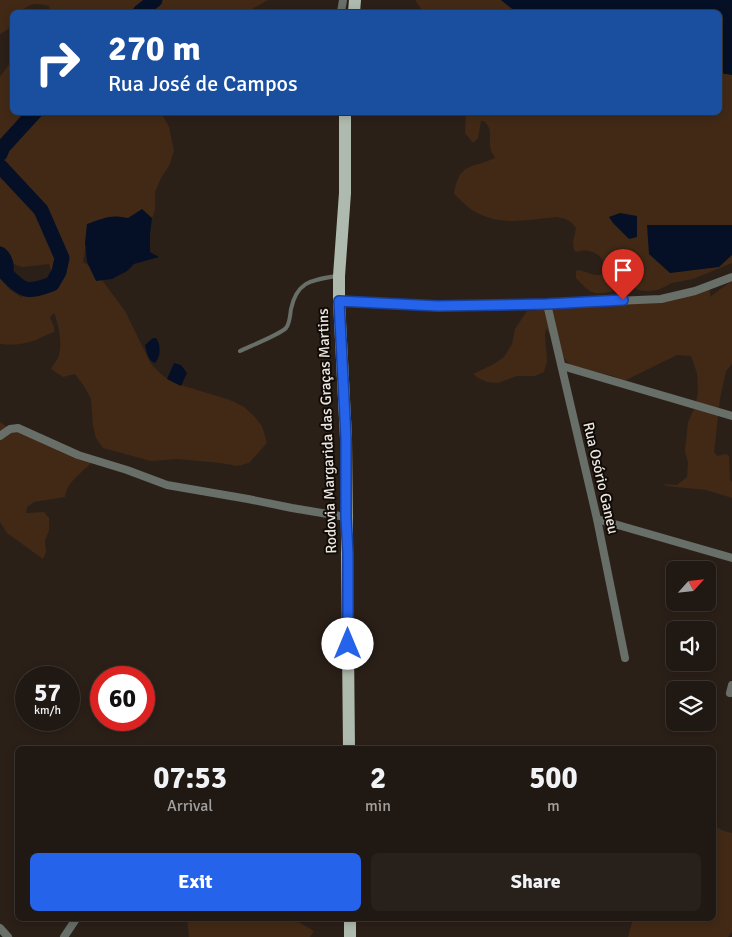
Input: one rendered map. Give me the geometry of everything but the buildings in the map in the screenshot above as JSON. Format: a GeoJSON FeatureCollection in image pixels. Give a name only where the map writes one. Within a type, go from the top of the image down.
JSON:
{"type":"FeatureCollection","features":[{"type":"Feature","properties":{"kind":"main road","name":"Rodovia Margarida das Graças Martins"},"geometry":{"type":"LineString","coordinates":[[343,116],[345,194],[339,301],[346,438],[349,746]]}},
{"type":"Feature","properties":{"kind":"main road"},"geometry":{"type":"LineString","coordinates":[[350,921],[350,937]]}},
{"type":"Feature","properties":{"kind":"street"},"geometry":{"type":"LineString","coordinates":[[339,301],[438,306],[547,304],[661,298],[694,292],[732,277]]}},
{"type":"Feature","properties":{"kind":"street","name":"Rua Osório Ganeu"},"geometry":{"type":"LineString","coordinates":[[547,304],[597,519],[625,658]]}},
{"type":"Feature","properties":{"kind":"street"},"geometry":{"type":"LineString","coordinates":[[562,366],[732,416]]}},
{"type":"Feature","properties":{"kind":"street"},"geometry":{"type":"LineString","coordinates":[[0,436],[12,428],[22,429],[78,455],[128,470],[167,485],[346,517]]}},
{"type":"Feature","properties":{"kind":"street"},"geometry":{"type":"LineString","coordinates":[[597,519],[732,558]]}},
{"type":"Feature","properties":{"kind":"street"},"geometry":{"type":"LineString","coordinates":[[730,693],[732,684]]}},
{"type":"Feature","properties":{"kind":"street"},"geometry":{"type":"LineString","coordinates":[[64,937],[75,921]]}},
{"type":"Feature","properties":{"kind":"street"},"geometry":{"type":"LineString","coordinates":[[0,928],[8,937]]}},
{"type":"Feature","properties":{"kind":"lane"},"geometry":{"type":"LineString","coordinates":[[240,351],[287,327],[294,297],[309,282],[339,276]]}},
{"type":"Feature","properties":{"kind":"shaded area"},"geometry":{"type":"Polygon","coordinates":[[[0,0],[268,0],[250,10],[50,10],[49,6],[34,4],[27,6],[23,10],[10,10],[10,26],[0,34],[0,0]]]}},
{"type":"Feature","properties":{"kind":"shaded area"},"geometry":{"type":"Polygon","coordinates":[[[415,0],[501,0],[514,10],[425,10],[421,9],[415,0]]]}},
{"type":"Feature","properties":{"kind":"shaded area"},"geometry":{"type":"Polygon","coordinates":[[[10,63],[10,115],[163,115],[169,127],[174,151],[169,166],[155,192],[155,210],[151,221],[150,233],[146,236],[89,242],[85,250],[83,262],[93,268],[125,311],[151,364],[162,375],[174,383],[230,400],[244,407],[254,416],[262,426],[267,443],[249,463],[237,466],[178,459],[151,461],[103,448],[96,438],[91,399],[84,386],[75,374],[63,377],[51,369],[58,358],[60,348],[59,329],[54,313],[50,317],[54,332],[27,343],[14,345],[0,344],[0,277],[9,289],[21,297],[45,286],[53,276],[49,264],[22,267],[8,262],[0,249],[0,77],[10,63]]]}},
{"type":"Feature","properties":{"kind":"shaded area"},"geometry":{"type":"Polygon","coordinates":[[[722,72],[731,74],[732,263],[693,279],[672,283],[658,290],[638,290],[627,282],[619,280],[616,282],[613,291],[592,292],[576,278],[576,271],[601,275],[604,264],[600,257],[593,252],[576,252],[574,250],[573,242],[576,228],[570,221],[556,217],[523,221],[492,219],[472,210],[454,194],[459,176],[463,171],[495,158],[490,148],[490,130],[484,121],[481,121],[478,138],[473,143],[465,133],[466,115],[722,115],[722,72]]]}},
{"type":"Feature","properties":{"kind":"shaded area"},"geometry":{"type":"Polygon","coordinates":[[[732,282],[732,364],[726,371],[720,399],[714,452],[717,456],[726,454],[729,456],[732,498],[706,490],[663,484],[677,485],[687,477],[688,463],[685,451],[688,422],[695,407],[698,392],[697,373],[691,356],[677,355],[624,381],[613,376],[571,366],[561,355],[546,328],[547,362],[544,372],[535,376],[517,376],[498,383],[487,382],[473,374],[504,357],[512,344],[515,329],[527,311],[559,304],[641,299],[698,287],[710,287],[710,297],[732,282]]]}},
{"type":"Feature","properties":{"kind":"shaded area"},"geometry":{"type":"Polygon","coordinates":[[[0,422],[11,430],[41,438],[59,451],[75,458],[92,462],[72,482],[66,491],[65,497],[34,502],[27,507],[26,513],[44,512],[49,518],[49,530],[45,541],[46,552],[43,559],[7,533],[0,522],[0,422]]]}},
{"type":"Feature","properties":{"kind":"shaded area"},"geometry":{"type":"Polygon","coordinates":[[[716,827],[732,833],[732,932],[728,937],[628,937],[632,921],[716,921],[716,827]]]}},
{"type":"Feature","properties":{"kind":"shaded area"},"geometry":{"type":"Polygon","coordinates":[[[187,921],[296,921],[314,931],[310,937],[189,937],[187,921]]]}},
{"type":"Feature","properties":{"kind":"water"},"geometry":{"type":"Polygon","coordinates":[[[501,0],[732,0],[732,75],[722,73],[722,10],[514,10],[501,0]]]}},
{"type":"Feature","properties":{"kind":"water"},"geometry":{"type":"Polygon","coordinates":[[[142,209],[152,218],[150,252],[159,257],[134,264],[127,271],[112,279],[96,281],[87,262],[85,243],[87,224],[103,218],[128,218],[142,209]]]}},
{"type":"Feature","properties":{"kind":"water"},"geometry":{"type":"Polygon","coordinates":[[[620,213],[637,216],[637,237],[629,239],[609,217],[620,213]]]}},
{"type":"Feature","properties":{"kind":"water"},"geometry":{"type":"Polygon","coordinates":[[[647,225],[732,225],[732,255],[719,267],[670,273],[649,254],[647,225]]]}},
{"type":"Feature","properties":{"kind":"water"},"geometry":{"type":"Polygon","coordinates":[[[153,338],[156,338],[158,341],[159,347],[159,354],[155,363],[149,358],[145,345],[153,338]]]}},
{"type":"Feature","properties":{"kind":"water"},"geometry":{"type":"Polygon","coordinates":[[[174,363],[181,365],[187,373],[181,386],[167,379],[174,363]]]}},
{"type":"Feature","properties":{"kind":"waterway"},"geometry":{"type":"LineString","coordinates":[[142,10],[155,0]]}},
{"type":"Feature","properties":{"kind":"waterway"},"geometry":{"type":"LineString","coordinates":[[0,154],[3,147],[32,115]]}},
{"type":"Feature","properties":{"kind":"waterway"},"geometry":{"type":"LineString","coordinates":[[0,166],[41,210],[62,258],[59,272],[52,284],[31,290],[17,284],[6,274],[6,263],[0,254]]}},
{"type":"Feature","properties":{"kind":"route"},"geometry":{"type":"LineString","coordinates":[[348,644],[346,438],[339,301],[438,306],[547,304],[623,300]]}}]}
